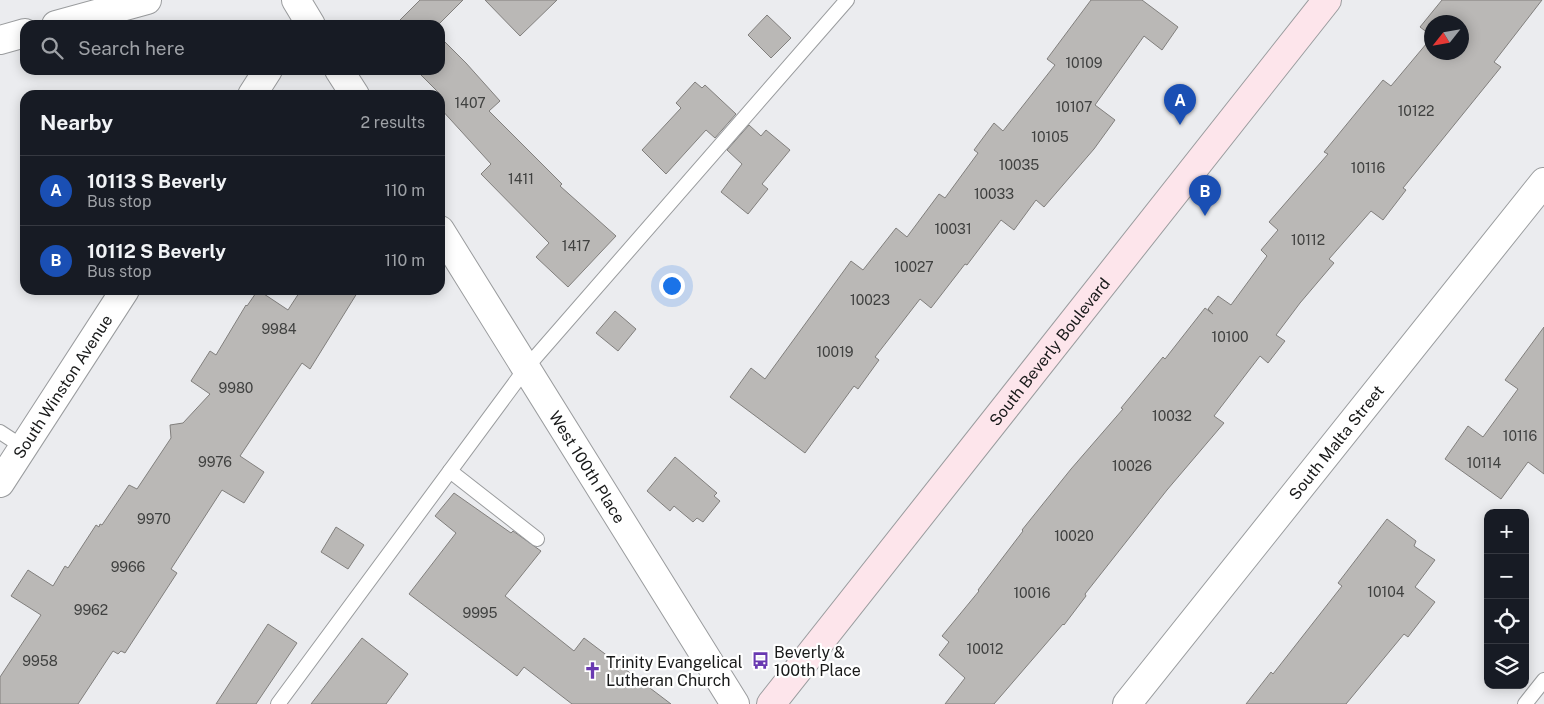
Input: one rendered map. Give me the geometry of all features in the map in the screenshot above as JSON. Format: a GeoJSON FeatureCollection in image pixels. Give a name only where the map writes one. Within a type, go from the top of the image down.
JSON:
{"type":"FeatureCollection","features":[{"type":"Feature","properties":{"kind":"main road","name":"South Beverly Boulevard"},"geometry":{"type":"LineString","coordinates":[[771,704],[1327,0]]}},
{"type":"Feature","properties":{"kind":"street"},"geometry":{"type":"LineString","coordinates":[[74,20],[147,0]]}},
{"type":"Feature","properties":{"kind":"street"},"geometry":{"type":"LineString","coordinates":[[295,7],[307,20]]}},
{"type":"Feature","properties":{"kind":"street"},"geometry":{"type":"LineString","coordinates":[[0,40],[20,34]]}},
{"type":"Feature","properties":{"kind":"street"},"geometry":{"type":"LineString","coordinates":[[255,90],[265,75]]}},
{"type":"Feature","properties":{"kind":"street"},"geometry":{"type":"LineString","coordinates":[[342,75],[352,90]]}},
{"type":"Feature","properties":{"kind":"street","name":"South Malta Street"},"geometry":{"type":"LineString","coordinates":[[1128,704],[1544,182]]}},
{"type":"Feature","properties":{"kind":"street","name":"West 100th Place"},"geometry":{"type":"LineString","coordinates":[[445,238],[735,704]]}},
{"type":"Feature","properties":{"kind":"street","name":"South Winston Avenue"},"geometry":{"type":"LineString","coordinates":[[0,483],[122,295]]}},
{"type":"Feature","properties":{"kind":"lane"},"geometry":{"type":"LineString","coordinates":[[278,704],[526,368],[847,0]]}},
{"type":"Feature","properties":{"kind":"lane"},"geometry":{"type":"LineString","coordinates":[[0,432],[23,447]]}},
{"type":"Feature","properties":{"kind":"lane"},"geometry":{"type":"LineString","coordinates":[[450,471],[536,540]]}},
{"type":"Feature","properties":{"kind":"lane"},"geometry":{"type":"LineString","coordinates":[[1525,704],[1544,680]]}},
{"type":"Feature","properties":{"kind":"building"},"geometry":{"type":"Polygon","coordinates":[[[420,0],[463,0],[443,20],[400,20],[420,0]]]}},
{"type":"Feature","properties":{"kind":"building"},"geometry":{"type":"Polygon","coordinates":[[[485,0],[557,0],[520,36],[485,0]]]}},
{"type":"Feature","properties":{"kind":"building"},"geometry":{"type":"Polygon","coordinates":[[[1091,0],[1142,0],[1178,27],[1162,50],[1144,36],[1095,105],[1115,120],[1094,149],[1044,207],[1036,200],[1014,230],[1001,220],[931,308],[920,299],[875,357],[879,360],[858,389],[854,386],[805,453],[730,397],[751,368],[765,379],[851,261],[863,270],[896,228],[907,237],[939,194],[945,198],[978,153],[974,150],[994,123],[1003,131],[1055,65],[1047,59],[1091,0]]]}},
{"type":"Feature","properties":{"kind":"building"},"geometry":{"type":"Polygon","coordinates":[[[1442,0],[1542,0],[1494,62],[1501,67],[1403,188],[1406,190],[1383,220],[1371,211],[1329,259],[1334,263],[1276,335],[1285,341],[1268,363],[1260,356],[1214,416],[1224,423],[1167,490],[1085,594],[1086,596],[1064,625],[994,704],[945,704],[965,678],[939,655],[949,642],[942,636],[979,591],[1022,530],[1123,409],[1121,408],[1163,357],[1165,359],[1205,308],[1213,314],[1208,309],[1218,296],[1231,305],[1267,256],[1261,250],[1278,230],[1269,222],[1328,154],[1324,152],[1383,80],[1391,86],[1424,47],[1424,60],[1469,60],[1469,15],[1430,15],[1442,0]]]}},
{"type":"Feature","properties":{"kind":"building"},"geometry":{"type":"Polygon","coordinates":[[[767,15],[791,38],[771,58],[748,35],[767,15]]]}},
{"type":"Feature","properties":{"kind":"building"},"geometry":{"type":"Polygon","coordinates":[[[1424,22],[1424,30],[1420,27],[1424,22]]]}},
{"type":"Feature","properties":{"kind":"building"},"geometry":{"type":"Polygon","coordinates":[[[445,42],[500,101],[489,111],[562,184],[560,186],[616,236],[568,287],[536,257],[549,243],[481,174],[491,164],[445,113],[445,90],[436,90],[421,75],[445,75],[445,42]]]}},
{"type":"Feature","properties":{"kind":"building"},"geometry":{"type":"Polygon","coordinates":[[[695,82],[702,88],[705,85],[736,114],[715,138],[706,130],[666,174],[642,150],[681,108],[676,103],[695,82]]]}},
{"type":"Feature","properties":{"kind":"building"},"geometry":{"type":"Polygon","coordinates":[[[749,125],[761,136],[766,130],[790,150],[762,184],[768,189],[748,214],[721,192],[742,164],[727,150],[749,125]]]}},
{"type":"Feature","properties":{"kind":"building"},"geometry":{"type":"Polygon","coordinates":[[[255,295],[266,295],[288,310],[298,295],[356,295],[310,369],[302,363],[240,456],[264,472],[244,503],[222,490],[171,569],[177,573],[125,653],[121,651],[118,654],[113,651],[78,704],[0,704],[0,677],[41,615],[11,596],[28,570],[53,586],[65,566],[68,568],[96,525],[99,527],[100,524],[102,525],[129,485],[137,489],[171,438],[170,425],[183,423],[210,394],[191,381],[210,351],[216,355],[255,295]]]}},
{"type":"Feature","properties":{"kind":"building"},"geometry":{"type":"Polygon","coordinates":[[[615,311],[636,329],[618,351],[596,333],[615,311]]]}},
{"type":"Feature","properties":{"kind":"building"},"geometry":{"type":"Polygon","coordinates":[[[1544,327],[1544,474],[1528,462],[1501,499],[1445,459],[1468,426],[1483,437],[1518,389],[1505,380],[1544,327]]]}},
{"type":"Feature","properties":{"kind":"building"},"geometry":{"type":"Polygon","coordinates":[[[675,457],[717,493],[714,496],[720,501],[703,522],[697,518],[693,522],[674,506],[670,511],[647,491],[675,457]]]}},
{"type":"Feature","properties":{"kind":"building"},"geometry":{"type":"Polygon","coordinates":[[[454,493],[511,533],[513,531],[541,551],[505,596],[574,651],[584,638],[671,704],[572,704],[524,667],[517,676],[409,594],[456,533],[435,516],[454,493]]]}},
{"type":"Feature","properties":{"kind":"building"},"geometry":{"type":"Polygon","coordinates":[[[1387,519],[1416,541],[1414,546],[1435,560],[1415,587],[1435,602],[1408,637],[1404,634],[1346,704],[1246,704],[1271,672],[1273,674],[1342,586],[1338,583],[1387,519]]]}},
{"type":"Feature","properties":{"kind":"building"},"geometry":{"type":"Polygon","coordinates":[[[336,527],[364,545],[348,569],[321,552],[336,527]]]}},
{"type":"Feature","properties":{"kind":"building"},"geometry":{"type":"Polygon","coordinates":[[[268,624],[297,643],[256,704],[216,704],[268,624]]]}},
{"type":"Feature","properties":{"kind":"building"},"geometry":{"type":"Polygon","coordinates":[[[362,638],[408,674],[386,704],[311,704],[362,638]]]}},
{"type":"Feature","properties":{"kind":"place","name":"10113 S Beverly"},"geometry":{"type":"Point","coordinates":[1180,125]}},
{"type":"Feature","properties":{"kind":"place","name":"10112 S Beverly"},"geometry":{"type":"Point","coordinates":[1205,216]}},
{"type":"Feature","properties":{"kind":"place","name":"Beverly & 100th Place"},"geometry":{"type":"Point","coordinates":[760,661]}},
{"type":"Feature","properties":{"kind":"place","name":"Trinity Evangelical Lutheran Church"},"geometry":{"type":"Point","coordinates":[592,671]}}]}
